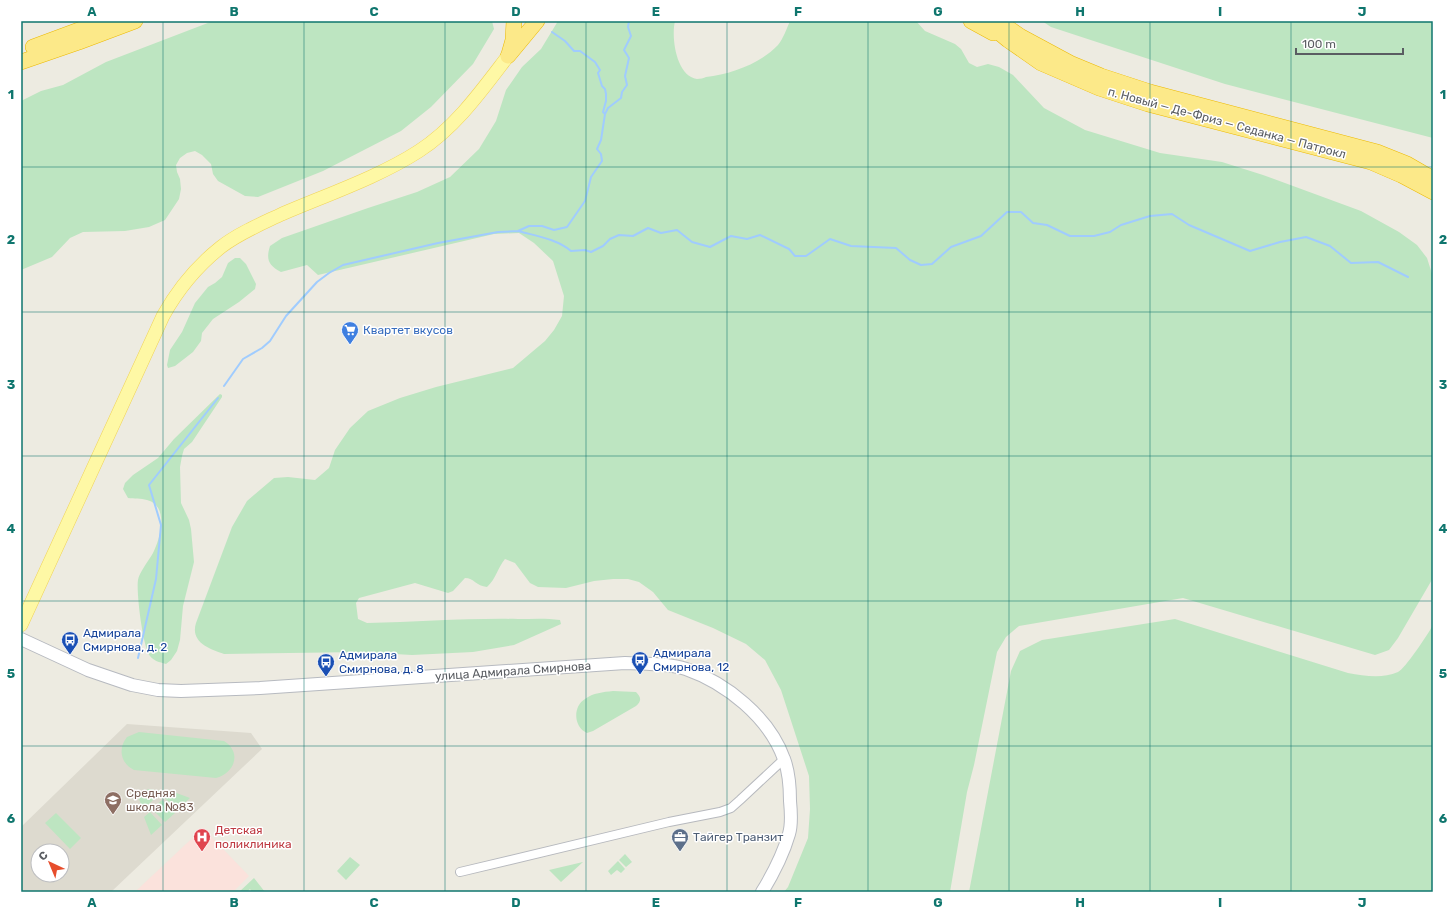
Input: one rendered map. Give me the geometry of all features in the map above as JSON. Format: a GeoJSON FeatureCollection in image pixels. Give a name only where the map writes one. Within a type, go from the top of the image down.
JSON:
{"type":"FeatureCollection","features":[{"type":"Feature","properties":{"kind":"highway"},"geometry":{"type":"LineString","coordinates":[[21,52],[103,21]]}},
{"type":"Feature","properties":{"kind":"highway"},"geometry":{"type":"LineString","coordinates":[[21,62],[135,21]]}},
{"type":"Feature","properties":{"kind":"highway"},"geometry":{"type":"LineString","coordinates":[[508,56],[512,40],[514,21]]}},
{"type":"Feature","properties":{"kind":"highway"},"geometry":{"type":"LineString","coordinates":[[508,56],[537,21]]}},
{"type":"Feature","properties":{"kind":"highway"},"geometry":{"type":"LineString","coordinates":[[971,21],[1008,40]]}},
{"type":"Feature","properties":{"kind":"highway","name":"п. Новый — Де-Фриз — Седанка — Патрокл"},"geometry":{"type":"LineString","coordinates":[[985,21],[1008,40],[1041,63],[1098,88],[1155,106],[1371,162],[1401,175],[1433,192]]}},
{"type":"Feature","properties":{"kind":"highway","name":"п. Новый — Де-Фриз — Седанка — Патрокл"},"geometry":{"type":"LineString","coordinates":[[998,21],[1020,36],[1072,64],[1101,76],[1158,94],[1377,152],[1407,164],[1433,179]]}},
{"type":"Feature","properties":{"kind":"main road"},"geometry":{"type":"LineString","coordinates":[[21,625],[163,316],[174,296],[197,269],[222,247],[253,228],[366,178],[419,150],[457,119],[508,56]]}},
{"type":"Feature","properties":{"kind":"street","name":"улица Адмирала Смирнова"},"geometry":{"type":"LineString","coordinates":[[21,639],[88,670],[132,685],[158,690],[260,688],[625,663],[656,664],[684,668],[715,682],[749,707],[769,730],[784,759],[790,784],[791,812],[789,833],[776,870],[762,892]]}},
{"type":"Feature","properties":{"kind":"street"},"geometry":{"type":"LineString","coordinates":[[460,872],[669,822],[720,812],[731,808],[784,759]]}},
{"type":"Feature","properties":{"kind":"shaded area","name":"Средняя школа №83"},"geometry":{"type":"Polygon","coordinates":[[[127,724],[251,733],[262,749],[111,892],[21,892],[21,827],[127,724]]]}},
{"type":"Feature","properties":{"kind":"shaded area","name":"Детская поликлиника"},"geometry":{"type":"Polygon","coordinates":[[[203,828],[249,876],[233,892],[139,892],[137,890],[203,828]]]}},
{"type":"Feature","properties":{"kind":"green space"},"geometry":{"type":"Polygon","coordinates":[[[213,21],[492,21],[494,29],[473,64],[431,107],[401,131],[323,171],[258,197],[245,196],[218,181],[213,174],[211,164],[202,155],[195,151],[187,153],[180,158],[176,165],[181,189],[179,199],[165,220],[149,227],[125,231],[83,232],[70,238],[52,257],[21,270],[21,101],[41,91],[63,85],[106,62],[213,21]]]}},
{"type":"Feature","properties":{"kind":"green space"},"geometry":{"type":"Polygon","coordinates":[[[558,21],[675,21],[675,46],[680,64],[684,71],[690,76],[701,79],[735,71],[763,58],[778,45],[790,21],[916,21],[925,31],[955,44],[961,49],[969,63],[977,67],[988,64],[999,67],[1013,75],[1044,108],[1085,130],[1160,153],[1222,162],[1263,175],[1361,211],[1399,232],[1417,245],[1427,258],[1433,277],[1433,578],[1398,638],[1389,650],[1375,655],[1183,598],[1019,626],[1006,637],[997,652],[967,792],[950,892],[784,892],[788,887],[808,838],[810,809],[809,776],[781,690],[765,660],[746,644],[713,628],[668,610],[653,592],[639,582],[628,579],[613,579],[594,581],[566,588],[538,587],[530,583],[515,563],[505,559],[493,580],[487,587],[480,585],[471,579],[465,578],[453,591],[448,593],[415,583],[359,598],[356,603],[358,619],[367,623],[480,619],[560,620],[561,624],[514,645],[473,652],[412,655],[360,652],[224,654],[212,650],[202,644],[196,635],[196,623],[232,527],[247,501],[274,478],[288,477],[315,480],[329,468],[335,450],[350,428],[368,411],[400,398],[436,387],[513,368],[545,341],[554,330],[562,316],[564,296],[553,261],[534,243],[519,233],[494,234],[318,275],[307,265],[281,272],[273,267],[268,258],[270,246],[282,238],[417,192],[450,177],[479,149],[496,121],[506,90],[522,67],[541,49],[558,21]]]}},
{"type":"Feature","properties":{"kind":"green space"},"geometry":{"type":"Polygon","coordinates":[[[1042,21],[1433,21],[1433,138],[1225,84],[1051,27],[1042,21]]]}},
{"type":"Feature","properties":{"kind":"green space"},"geometry":{"type":"Polygon","coordinates":[[[235,258],[240,258],[246,264],[256,284],[255,289],[239,302],[213,319],[202,333],[201,341],[193,352],[175,366],[168,368],[167,365],[170,350],[182,332],[195,303],[208,287],[222,277],[228,263],[235,258]]]}},
{"type":"Feature","properties":{"kind":"green space"},"geometry":{"type":"Polygon","coordinates":[[[220,394],[222,397],[192,442],[184,449],[182,456],[180,467],[181,503],[189,520],[191,529],[194,562],[183,606],[180,640],[177,651],[171,660],[166,664],[153,659],[147,651],[138,596],[138,580],[153,553],[158,540],[161,516],[159,509],[154,503],[145,499],[128,498],[123,489],[125,483],[133,475],[158,458],[174,439],[220,394]]]}},
{"type":"Feature","properties":{"kind":"green space"},"geometry":{"type":"Polygon","coordinates":[[[1175,619],[1348,673],[1373,676],[1386,676],[1398,672],[1406,665],[1433,625],[1433,892],[969,892],[1011,671],[1020,651],[1042,640],[1175,619]]]}},
{"type":"Feature","properties":{"kind":"green space"},"geometry":{"type":"Polygon","coordinates":[[[613,691],[636,692],[640,697],[640,701],[636,706],[593,731],[587,733],[582,730],[576,716],[578,706],[581,702],[595,694],[613,691]]]}},
{"type":"Feature","properties":{"kind":"green space"},"geometry":{"type":"Polygon","coordinates":[[[139,732],[224,741],[233,751],[234,762],[228,772],[216,778],[134,770],[129,767],[123,759],[122,746],[127,737],[139,732]]]}},
{"type":"Feature","properties":{"kind":"green space"},"geometry":{"type":"Polygon","coordinates":[[[148,789],[162,791],[143,810],[139,799],[148,789]]]}},
{"type":"Feature","properties":{"kind":"green space"},"geometry":{"type":"Polygon","coordinates":[[[171,791],[190,798],[177,810],[164,797],[171,791]]]}},
{"type":"Feature","properties":{"kind":"green space"},"geometry":{"type":"Polygon","coordinates":[[[162,800],[175,813],[165,822],[152,809],[162,800]]]}},
{"type":"Feature","properties":{"kind":"green space"},"geometry":{"type":"Polygon","coordinates":[[[150,812],[162,825],[151,835],[144,817],[150,812]]]}},
{"type":"Feature","properties":{"kind":"green space"},"geometry":{"type":"Polygon","coordinates":[[[56,813],[81,838],[70,849],[70,843],[64,843],[45,823],[56,813]]]}},
{"type":"Feature","properties":{"kind":"green space"},"geometry":{"type":"Polygon","coordinates":[[[625,854],[632,862],[626,867],[619,860],[625,854]]]}},
{"type":"Feature","properties":{"kind":"green space"},"geometry":{"type":"Polygon","coordinates":[[[350,857],[360,865],[346,880],[337,871],[350,857]]]}},
{"type":"Feature","properties":{"kind":"green space"},"geometry":{"type":"Polygon","coordinates":[[[618,861],[625,869],[621,873],[617,870],[611,875],[608,871],[618,861]]]}},
{"type":"Feature","properties":{"kind":"green space"},"geometry":{"type":"Polygon","coordinates":[[[583,862],[561,882],[549,870],[583,862]]]}},
{"type":"Feature","properties":{"kind":"green space"},"geometry":{"type":"Polygon","coordinates":[[[254,878],[265,892],[252,892],[250,889],[247,892],[239,892],[254,878]]]}},
{"type":"Feature","properties":{"kind":"waterway"},"geometry":{"type":"LineString","coordinates":[[224,386],[243,359],[262,348],[270,341],[286,316],[317,282],[343,265],[438,243],[498,232],[518,231],[529,226],[542,226],[554,230],[567,227],[585,201],[591,177],[602,161],[601,154],[597,149],[601,140],[605,114],[608,108],[621,98],[622,92],[627,85],[625,76],[629,58],[624,50],[631,36],[628,27],[629,21]]}},
{"type":"Feature","properties":{"kind":"waterway"},"geometry":{"type":"LineString","coordinates":[[552,32],[565,41],[574,51],[580,51],[595,62],[600,70],[598,73],[606,94],[603,112],[605,114]]}},
{"type":"Feature","properties":{"kind":"waterway"},"geometry":{"type":"LineString","coordinates":[[518,231],[553,241],[571,251],[585,250],[591,252],[603,246],[610,239],[619,235],[633,236],[648,228],[661,233],[677,230],[692,242],[710,247],[731,236],[747,239],[760,235],[789,249],[795,256],[806,256],[830,239],[851,246],[896,248],[910,260],[921,265],[932,264],[951,247],[981,236],[1007,212],[1021,212],[1033,223],[1047,225],[1070,236],[1094,236],[1110,232],[1121,225],[1150,216],[1172,214],[1189,225],[1250,251],[1280,242],[1306,237],[1330,246],[1351,263],[1378,262],[1408,277]]}},
{"type":"Feature","properties":{"kind":"waterway"},"geometry":{"type":"LineString","coordinates":[[138,658],[156,579],[161,525],[149,485],[218,398]]}},
{"type":"Feature","properties":{"kind":"place","name":"Квартет вкусов"},"geometry":{"type":"Point","coordinates":[350,345]}},
{"type":"Feature","properties":{"kind":"place","name":"Адмирала Смирнова, д. 2"},"geometry":{"type":"Point","coordinates":[70,655]}},
{"type":"Feature","properties":{"kind":"place","name":"Адмирала Смирнова, 12"},"geometry":{"type":"Point","coordinates":[640,675]}},
{"type":"Feature","properties":{"kind":"place","name":"Адмирала Смирнова, д. 8"},"geometry":{"type":"Point","coordinates":[326,677]}},
{"type":"Feature","properties":{"kind":"place","name":"Средняя школа №83"},"geometry":{"type":"Point","coordinates":[113,815]}},
{"type":"Feature","properties":{"kind":"place","name":"Детская поликлиника"},"geometry":{"type":"Point","coordinates":[202,852]}},
{"type":"Feature","properties":{"kind":"place","name":"Тайгер Транзит"},"geometry":{"type":"Point","coordinates":[680,852]}}]}
